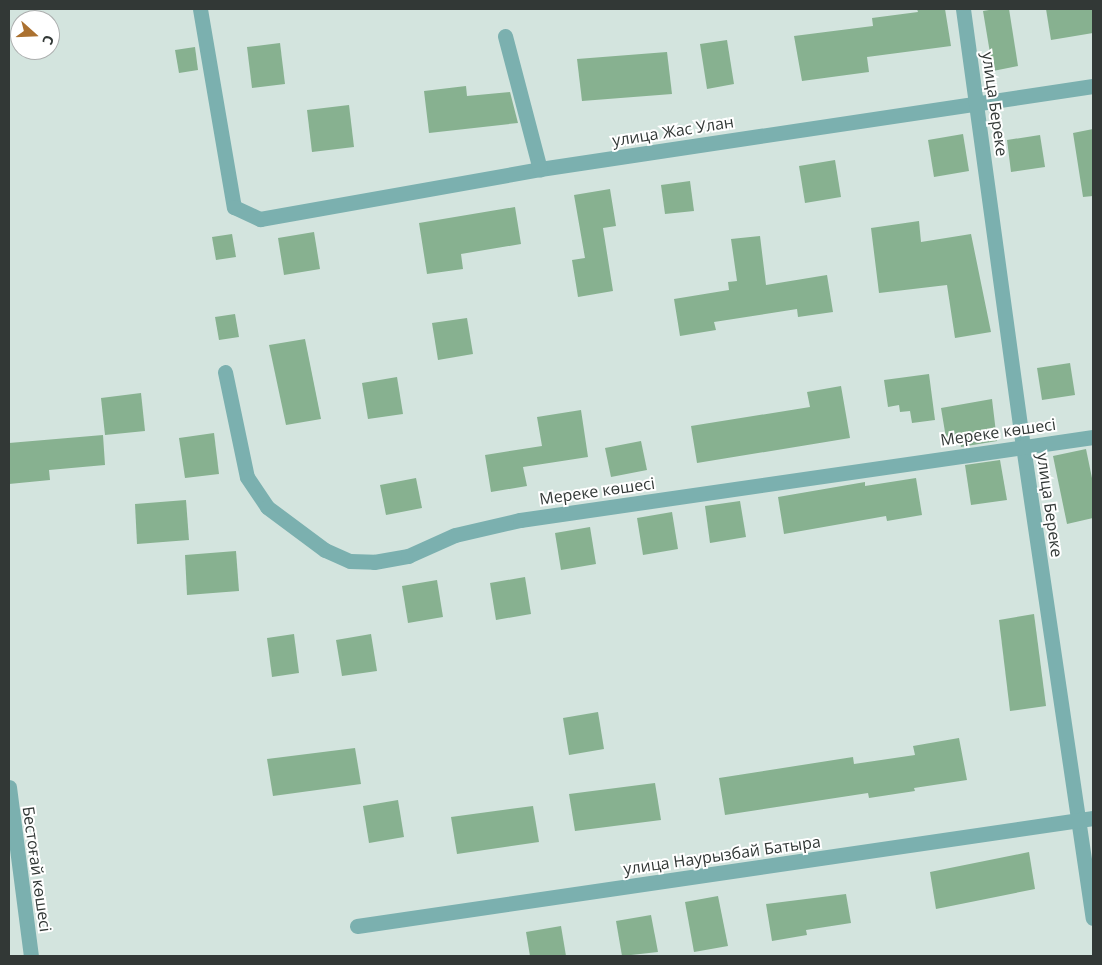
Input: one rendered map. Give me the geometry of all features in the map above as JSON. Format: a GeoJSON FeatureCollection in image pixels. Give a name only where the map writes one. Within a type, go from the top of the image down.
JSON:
{"type":"FeatureCollection","features":[{"type":"Feature","properties":{"kind":"street","name":"улица Жас Улан"},"geometry":{"type":"LineString","coordinates":[[200,9],[234,207],[260,219],[540,169],[1093,86]]}},
{"type":"Feature","properties":{"kind":"street","name":"улица Береке"},"geometry":{"type":"LineString","coordinates":[[964,9],[1023,446],[1086,819],[1093,918]]}},
{"type":"Feature","properties":{"kind":"street"},"geometry":{"type":"LineString","coordinates":[[505,36],[540,169]]}},
{"type":"Feature","properties":{"kind":"street","name":"Мереке көшесі"},"geometry":{"type":"LineString","coordinates":[[225,372],[247,477],[267,507],[325,550],[350,561],[374,562],[408,556],[456,535],[520,520],[1093,437]]}},
{"type":"Feature","properties":{"kind":"street","name":"Бестоғай көшесі"},"geometry":{"type":"LineString","coordinates":[[9,787],[32,956]]}},
{"type":"Feature","properties":{"kind":"street","name":"улица Наурызбай Батыра"},"geometry":{"type":"LineString","coordinates":[[357,926],[1086,819]]}},
{"type":"Feature","properties":{"kind":"building"},"geometry":{"type":"Polygon","coordinates":[[[917,9],[945,9],[951,46],[867,57],[869,72],[802,81],[794,36],[873,26],[872,18],[918,12],[917,9]]]}},
{"type":"Feature","properties":{"kind":"building"},"geometry":{"type":"Polygon","coordinates":[[[1009,9],[1018,66],[993,71],[983,11],[1009,9]]]}},
{"type":"Feature","properties":{"kind":"building"},"geometry":{"type":"Polygon","coordinates":[[[1046,9],[1093,9],[1093,33],[1051,40],[1046,9]]]}},
{"type":"Feature","properties":{"kind":"building"},"geometry":{"type":"Polygon","coordinates":[[[727,40],[734,84],[707,89],[700,44],[727,40]]]}},
{"type":"Feature","properties":{"kind":"building"},"geometry":{"type":"Polygon","coordinates":[[[280,43],[285,84],[252,88],[247,47],[280,43]]]}},
{"type":"Feature","properties":{"kind":"building"},"geometry":{"type":"Polygon","coordinates":[[[195,47],[198,70],[179,73],[175,50],[195,47]]]}},
{"type":"Feature","properties":{"kind":"building"},"geometry":{"type":"Polygon","coordinates":[[[667,52],[672,94],[582,101],[577,59],[667,52]]]}},
{"type":"Feature","properties":{"kind":"building"},"geometry":{"type":"Polygon","coordinates":[[[466,86],[467,96],[510,92],[518,123],[429,133],[424,91],[466,86]]]}},
{"type":"Feature","properties":{"kind":"building"},"geometry":{"type":"Polygon","coordinates":[[[349,105],[354,147],[312,152],[307,110],[349,105]]]}},
{"type":"Feature","properties":{"kind":"building"},"geometry":{"type":"Polygon","coordinates":[[[1093,129],[1093,196],[1083,197],[1073,133],[1093,129]]]}},
{"type":"Feature","properties":{"kind":"building"},"geometry":{"type":"Polygon","coordinates":[[[963,134],[969,171],[934,177],[928,140],[963,134]]]}},
{"type":"Feature","properties":{"kind":"building"},"geometry":{"type":"Polygon","coordinates":[[[1040,135],[1045,167],[1011,172],[1007,140],[1040,135]]]}},
{"type":"Feature","properties":{"kind":"building"},"geometry":{"type":"Polygon","coordinates":[[[835,160],[841,197],[805,203],[799,166],[835,160]]]}},
{"type":"Feature","properties":{"kind":"building"},"geometry":{"type":"Polygon","coordinates":[[[690,181],[694,211],[665,214],[661,185],[690,181]]]}},
{"type":"Feature","properties":{"kind":"building"},"geometry":{"type":"Polygon","coordinates":[[[610,189],[616,226],[603,228],[613,291],[578,297],[572,260],[585,258],[574,195],[610,189]]]}},
{"type":"Feature","properties":{"kind":"building"},"geometry":{"type":"Polygon","coordinates":[[[515,207],[521,244],[461,254],[463,269],[427,274],[419,223],[515,207]]]}},
{"type":"Feature","properties":{"kind":"building"},"geometry":{"type":"Polygon","coordinates":[[[919,221],[921,242],[971,234],[991,332],[955,338],[947,285],[879,293],[871,228],[919,221]]]}},
{"type":"Feature","properties":{"kind":"building"},"geometry":{"type":"Polygon","coordinates":[[[314,232],[320,269],[284,275],[278,238],[314,232]]]}},
{"type":"Feature","properties":{"kind":"building"},"geometry":{"type":"Polygon","coordinates":[[[232,234],[236,257],[216,260],[212,237],[232,234]]]}},
{"type":"Feature","properties":{"kind":"building"},"geometry":{"type":"Polygon","coordinates":[[[760,236],[766,285],[827,275],[833,312],[798,317],[797,309],[714,322],[716,330],[680,336],[674,299],[729,290],[728,282],[737,281],[731,239],[760,236]]]}},
{"type":"Feature","properties":{"kind":"building"},"geometry":{"type":"Polygon","coordinates":[[[235,314],[239,337],[219,340],[215,317],[235,314]]]}},
{"type":"Feature","properties":{"kind":"building"},"geometry":{"type":"Polygon","coordinates":[[[467,318],[473,354],[438,360],[432,323],[467,318]]]}},
{"type":"Feature","properties":{"kind":"building"},"geometry":{"type":"Polygon","coordinates":[[[305,339],[321,419],[286,425],[269,345],[305,339]]]}},
{"type":"Feature","properties":{"kind":"building"},"geometry":{"type":"Polygon","coordinates":[[[1070,363],[1075,395],[1042,400],[1037,368],[1070,363]]]}},
{"type":"Feature","properties":{"kind":"building"},"geometry":{"type":"Polygon","coordinates":[[[929,374],[935,420],[912,423],[910,411],[900,412],[899,405],[888,407],[884,380],[929,374]]]}},
{"type":"Feature","properties":{"kind":"building"},"geometry":{"type":"Polygon","coordinates":[[[397,377],[403,414],[368,419],[362,383],[397,377]]]}},
{"type":"Feature","properties":{"kind":"building"},"geometry":{"type":"Polygon","coordinates":[[[841,386],[850,438],[697,463],[691,426],[810,407],[807,392],[841,386]]]}},
{"type":"Feature","properties":{"kind":"building"},"geometry":{"type":"Polygon","coordinates":[[[141,393],[145,431],[105,435],[101,398],[141,393]]]}},
{"type":"Feature","properties":{"kind":"building"},"geometry":{"type":"Polygon","coordinates":[[[992,399],[997,441],[961,447],[960,441],[947,444],[941,408],[992,399]]]}},
{"type":"Feature","properties":{"kind":"building"},"geometry":{"type":"Polygon","coordinates":[[[581,410],[588,457],[523,467],[527,486],[491,492],[485,455],[542,446],[537,417],[581,410]]]}},
{"type":"Feature","properties":{"kind":"building"},"geometry":{"type":"Polygon","coordinates":[[[214,433],[219,474],[185,478],[179,438],[214,433]]]}},
{"type":"Feature","properties":{"kind":"building"},"geometry":{"type":"Polygon","coordinates":[[[103,435],[105,465],[49,470],[50,480],[9,484],[9,443],[103,435]]]}},
{"type":"Feature","properties":{"kind":"building"},"geometry":{"type":"Polygon","coordinates":[[[641,441],[647,470],[611,477],[605,448],[641,441]]]}},
{"type":"Feature","properties":{"kind":"building"},"geometry":{"type":"Polygon","coordinates":[[[1086,449],[1093,483],[1093,518],[1067,524],[1053,456],[1086,449]]]}},
{"type":"Feature","properties":{"kind":"building"},"geometry":{"type":"Polygon","coordinates":[[[1000,460],[1007,500],[971,505],[965,465],[1000,460]]]}},
{"type":"Feature","properties":{"kind":"building"},"geometry":{"type":"Polygon","coordinates":[[[416,478],[422,508],[386,515],[380,485],[416,478]]]}},
{"type":"Feature","properties":{"kind":"building"},"geometry":{"type":"Polygon","coordinates":[[[916,478],[922,515],[887,521],[886,516],[784,534],[778,497],[865,482],[865,486],[916,478]]]}},
{"type":"Feature","properties":{"kind":"building"},"geometry":{"type":"Polygon","coordinates":[[[186,500],[189,540],[137,544],[135,504],[186,500]]]}},
{"type":"Feature","properties":{"kind":"building"},"geometry":{"type":"Polygon","coordinates":[[[740,501],[746,537],[710,543],[705,506],[740,501]]]}},
{"type":"Feature","properties":{"kind":"building"},"geometry":{"type":"Polygon","coordinates":[[[672,512],[678,549],[643,555],[637,518],[672,512]]]}},
{"type":"Feature","properties":{"kind":"building"},"geometry":{"type":"Polygon","coordinates":[[[590,527],[596,564],[561,570],[555,533],[590,527]]]}},
{"type":"Feature","properties":{"kind":"building"},"geometry":{"type":"Polygon","coordinates":[[[236,551],[239,591],[187,595],[185,555],[236,551]]]}},
{"type":"Feature","properties":{"kind":"building"},"geometry":{"type":"Polygon","coordinates":[[[525,577],[531,614],[496,620],[490,583],[525,577]]]}},
{"type":"Feature","properties":{"kind":"building"},"geometry":{"type":"Polygon","coordinates":[[[437,580],[443,617],[408,623],[402,586],[437,580]]]}},
{"type":"Feature","properties":{"kind":"building"},"geometry":{"type":"Polygon","coordinates":[[[1034,614],[1046,706],[1010,711],[999,620],[1034,614]]]}},
{"type":"Feature","properties":{"kind":"building"},"geometry":{"type":"Polygon","coordinates":[[[294,634],[299,673],[272,677],[267,638],[294,634]]]}},
{"type":"Feature","properties":{"kind":"building"},"geometry":{"type":"Polygon","coordinates":[[[371,634],[377,671],[342,676],[336,640],[371,634]]]}},
{"type":"Feature","properties":{"kind":"building"},"geometry":{"type":"Polygon","coordinates":[[[598,712],[604,749],[569,755],[563,718],[598,712]]]}},
{"type":"Feature","properties":{"kind":"building"},"geometry":{"type":"Polygon","coordinates":[[[959,738],[967,780],[914,788],[915,791],[869,798],[868,793],[725,815],[719,778],[853,757],[854,764],[915,755],[913,746],[959,738]]]}},
{"type":"Feature","properties":{"kind":"building"},"geometry":{"type":"Polygon","coordinates":[[[355,748],[361,784],[273,796],[267,759],[355,748]]]}},
{"type":"Feature","properties":{"kind":"building"},"geometry":{"type":"Polygon","coordinates":[[[655,783],[661,820],[575,831],[569,794],[655,783]]]}},
{"type":"Feature","properties":{"kind":"building"},"geometry":{"type":"Polygon","coordinates":[[[398,800],[404,837],[369,843],[363,806],[398,800]]]}},
{"type":"Feature","properties":{"kind":"building"},"geometry":{"type":"Polygon","coordinates":[[[533,806],[539,842],[457,854],[451,817],[533,806]]]}},
{"type":"Feature","properties":{"kind":"building"},"geometry":{"type":"Polygon","coordinates":[[[1029,852],[1035,889],[936,909],[930,872],[1029,852]]]}},
{"type":"Feature","properties":{"kind":"building"},"geometry":{"type":"Polygon","coordinates":[[[846,894],[851,923],[806,930],[807,935],[772,941],[766,904],[846,894]]]}},
{"type":"Feature","properties":{"kind":"building"},"geometry":{"type":"Polygon","coordinates":[[[718,896],[728,946],[694,952],[685,902],[718,896]]]}},
{"type":"Feature","properties":{"kind":"building"},"geometry":{"type":"Polygon","coordinates":[[[651,915],[658,952],[622,956],[616,921],[651,915]]]}},
{"type":"Feature","properties":{"kind":"building"},"geometry":{"type":"Polygon","coordinates":[[[561,926],[566,956],[530,956],[526,932],[561,926]]]}}]}
